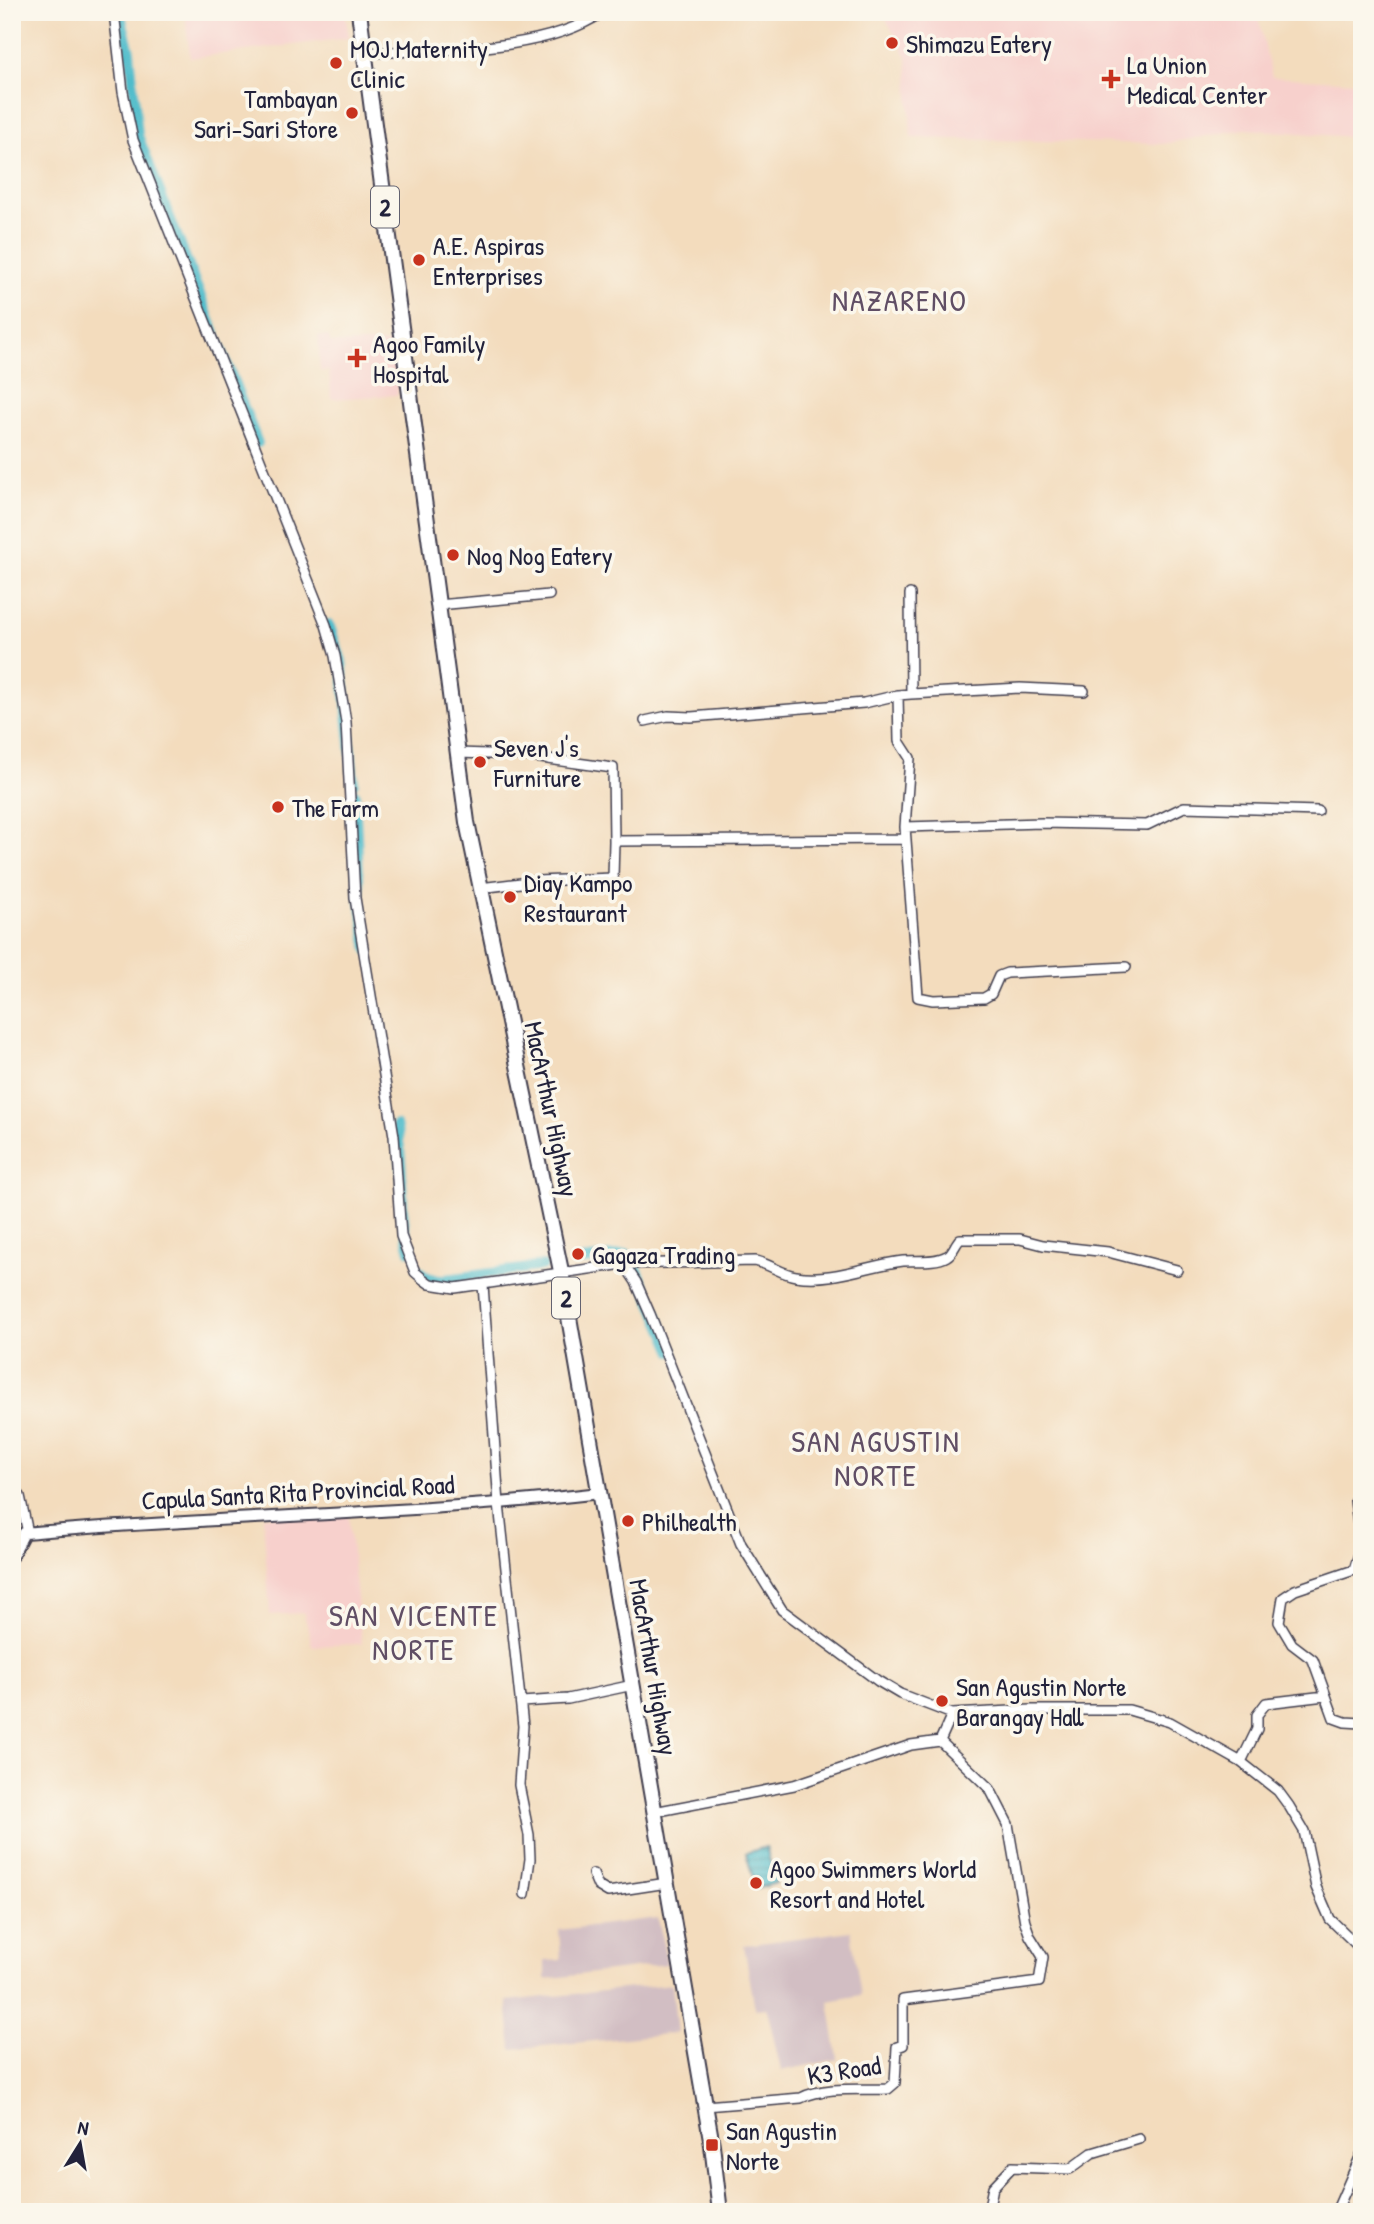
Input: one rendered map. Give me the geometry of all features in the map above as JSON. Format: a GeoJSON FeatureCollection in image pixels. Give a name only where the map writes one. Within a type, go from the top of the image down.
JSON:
{"type":"FeatureCollection","features":[{"type":"Feature","properties":{"kind":"highway","name":"MacArthur Highway"},"geometry":{"type":"LineString","coordinates":[[359,12],[458,754],[480,888],[561,1271],[705,2106],[720,2212]]}},
{"type":"Feature","properties":{"kind":"street"},"geometry":{"type":"LineString","coordinates":[[114,12],[123,92],[133,139],[225,366],[295,554],[326,625],[335,656],[350,764],[355,898],[397,1155],[401,1236],[415,1272],[441,1287],[483,1285],[561,1271],[624,1265],[755,1261],[771,1265],[784,1273],[807,1277],[869,1270],[904,1261],[939,1259],[947,1256],[957,1242],[964,1239],[1020,1239],[1044,1245],[1108,1252],[1177,1270]]}},
{"type":"Feature","properties":{"kind":"street"},"geometry":{"type":"LineString","coordinates":[[365,53],[516,43],[575,28],[603,12]]}},
{"type":"Feature","properties":{"kind":"street"},"geometry":{"type":"LineString","coordinates":[[910,594],[911,694]]}},
{"type":"Feature","properties":{"kind":"street"},"geometry":{"type":"LineString","coordinates":[[438,605],[549,595]]}},
{"type":"Feature","properties":{"kind":"street"},"geometry":{"type":"LineString","coordinates":[[645,721],[668,716],[691,718],[864,703],[911,694],[1020,688],[1084,691]]}},
{"type":"Feature","properties":{"kind":"street"},"geometry":{"type":"LineString","coordinates":[[898,695],[899,741],[910,758],[905,839],[918,998],[984,998],[991,994],[999,976],[1007,973],[1126,967]]}},
{"type":"Feature","properties":{"kind":"street"},"geometry":{"type":"LineString","coordinates":[[458,754],[520,755],[612,768],[613,878],[537,881],[480,888]]}},
{"type":"Feature","properties":{"kind":"street"},"geometry":{"type":"LineString","coordinates":[[905,827],[1042,822],[1147,825],[1184,807],[1318,811]]}},
{"type":"Feature","properties":{"kind":"street"},"geometry":{"type":"LineString","coordinates":[[614,841],[905,839]]}},
{"type":"Feature","properties":{"kind":"street"},"geometry":{"type":"LineString","coordinates":[[624,1265],[636,1282],[650,1314],[741,1544],[767,1591],[802,1628],[900,1694],[952,1714],[1031,1710],[1129,1710],[1170,1722],[1241,1762],[1278,1791],[1289,1806],[1304,1831],[1310,1869],[1330,1919],[1362,1950]]}},
{"type":"Feature","properties":{"kind":"street"},"geometry":{"type":"LineString","coordinates":[[483,1285],[499,1504],[523,1726],[519,1785],[529,1835],[530,1858],[525,1894]]}},
{"type":"Feature","properties":{"kind":"street","name":"Capula Santa Rita Provincial Road"},"geometry":{"type":"LineString","coordinates":[[29,1532],[300,1513],[392,1511],[499,1504],[600,1493]]}},
{"type":"Feature","properties":{"kind":"street"},"geometry":{"type":"LineString","coordinates":[[12,1495],[20,1496],[29,1532],[19,1537],[12,1556]]}},
{"type":"Feature","properties":{"kind":"street"},"geometry":{"type":"LineString","coordinates":[[1355,1500],[1361,1548],[1354,1570],[1295,1590],[1283,1598],[1279,1622],[1292,1644],[1313,1660],[1334,1718],[1362,1723]]}},
{"type":"Feature","properties":{"kind":"street"},"geometry":{"type":"LineString","coordinates":[[521,1702],[568,1699],[633,1685]]}},
{"type":"Feature","properties":{"kind":"street"},"geometry":{"type":"LineString","coordinates":[[1241,1762],[1257,1729],[1257,1715],[1266,1703],[1325,1696]]}},
{"type":"Feature","properties":{"kind":"street"},"geometry":{"type":"LineString","coordinates":[[654,1812],[794,1785],[911,1745],[940,1741],[952,1714]]}},
{"type":"Feature","properties":{"kind":"street","name":"K3 Road"},"geometry":{"type":"LineString","coordinates":[[705,2106],[801,2098],[809,2094],[849,2090],[888,2089],[895,2083],[897,2048],[903,2045],[905,1999],[1034,1985],[1041,1977],[1043,1957],[1030,1936],[1026,1922],[1008,1824],[990,1789],[940,1741]]}},
{"type":"Feature","properties":{"kind":"street"},"geometry":{"type":"LineString","coordinates":[[593,1874],[598,1886],[608,1892],[667,1883]]}},
{"type":"Feature","properties":{"kind":"street"},"geometry":{"type":"LineString","coordinates":[[988,2212],[993,2187],[1012,2167],[1070,2169],[1092,2153],[1139,2139]]}},
{"type":"Feature","properties":{"kind":"street"},"geometry":{"type":"LineString","coordinates":[[1336,2212],[1362,2153]]}},
{"type":"Feature","properties":{"kind":"shaded area"},"geometry":{"type":"Polygon","coordinates":[[[185,12],[345,12],[349,38],[190,58],[185,12]]]}},
{"type":"Feature","properties":{"kind":"shaded area","name":"La Union Medical Center"},"geometry":{"type":"Polygon","coordinates":[[[882,12],[1257,12],[1272,77],[1355,82],[1353,137],[1245,129],[1163,144],[911,138],[907,57],[882,12]]]}},
{"type":"Feature","properties":{"kind":"shaded area","name":"Agoo Family Hospital"},"geometry":{"type":"Polygon","coordinates":[[[318,336],[329,336],[330,343],[394,343],[398,395],[331,399],[329,371],[320,371],[318,336]]]}},
{"type":"Feature","properties":{"kind":"shaded area"},"geometry":{"type":"Polygon","coordinates":[[[348,1513],[362,1644],[312,1646],[304,1613],[270,1615],[263,1516],[348,1513]]]}},
{"type":"Feature","properties":{"kind":"shaded area"},"geometry":{"type":"Polygon","coordinates":[[[658,1918],[667,1964],[545,1979],[545,1961],[561,1960],[559,1930],[658,1918]]]}},
{"type":"Feature","properties":{"kind":"shaded area"},"geometry":{"type":"Polygon","coordinates":[[[851,1931],[861,1995],[829,2001],[838,2059],[781,2071],[767,2008],[755,2009],[744,1945],[851,1931]]]}},
{"type":"Feature","properties":{"kind":"shaded area"},"geometry":{"type":"Polygon","coordinates":[[[672,1984],[677,2033],[512,2049],[507,2001],[672,1984]]]}},
{"type":"Feature","properties":{"kind":"water"},"geometry":{"type":"Polygon","coordinates":[[[766,1847],[776,1883],[756,1889],[746,1853],[766,1847]]]}},
{"type":"Feature","properties":{"kind":"waterway"},"geometry":{"type":"LineString","coordinates":[[120,12],[130,51],[138,135],[258,443]]}},
{"type":"Feature","properties":{"kind":"waterway"},"geometry":{"type":"LineString","coordinates":[[329,624],[342,661],[354,783]]}},
{"type":"Feature","properties":{"kind":"waterway"},"geometry":{"type":"LineString","coordinates":[[355,794],[360,899],[368,950]]}},
{"type":"Feature","properties":{"kind":"waterway"},"geometry":{"type":"LineString","coordinates":[[396,1125],[401,1156],[404,1220],[410,1251]]}},
{"type":"Feature","properties":{"kind":"waterway"},"geometry":{"type":"LineString","coordinates":[[577,1261],[627,1254],[634,1258]]}},
{"type":"Feature","properties":{"kind":"waterway"},"geometry":{"type":"LineString","coordinates":[[418,1269],[425,1276],[439,1280],[543,1266]]}},
{"type":"Feature","properties":{"kind":"waterway"},"geometry":{"type":"LineString","coordinates":[[638,1270],[673,1352]]}},
{"type":"Feature","properties":{"kind":"place","name":"Shimazu Eatery"},"geometry":{"type":"Point","coordinates":[892,43]}},
{"type":"Feature","properties":{"kind":"place","name":"MOJ Maternity Clinic"},"geometry":{"type":"Point","coordinates":[336,63]}},
{"type":"Feature","properties":{"kind":"place","name":"La Union Medical Center"},"geometry":{"type":"Point","coordinates":[1111,79]}},
{"type":"Feature","properties":{"kind":"place","name":"Tambayan Sari-Sari Store"},"geometry":{"type":"Point","coordinates":[352,113]}},
{"type":"Feature","properties":{"kind":"place","name":"A.E. Aspiras Enterprises"},"geometry":{"type":"Point","coordinates":[419,260]}},
{"type":"Feature","properties":{"kind":"place","name":"Agoo Family Hospital"},"geometry":{"type":"Point","coordinates":[357,358]}},
{"type":"Feature","properties":{"kind":"place","name":"Nog Nog Eatery"},"geometry":{"type":"Point","coordinates":[453,555]}},
{"type":"Feature","properties":{"kind":"place","name":"Seven J's Furniture"},"geometry":{"type":"Point","coordinates":[480,762]}},
{"type":"Feature","properties":{"kind":"place","name":"The Farm"},"geometry":{"type":"Point","coordinates":[278,807]}},
{"type":"Feature","properties":{"kind":"place","name":"Diay Kampo Restaurant"},"geometry":{"type":"Point","coordinates":[510,897]}},
{"type":"Feature","properties":{"kind":"place","name":"Gagaza Trading"},"geometry":{"type":"Point","coordinates":[578,1254]}},
{"type":"Feature","properties":{"kind":"place","name":"Philhealth"},"geometry":{"type":"Point","coordinates":[628,1521]}},
{"type":"Feature","properties":{"kind":"place","name":"San Agustin Norte Barangay Hall"},"geometry":{"type":"Point","coordinates":[942,1701]}},
{"type":"Feature","properties":{"kind":"place","name":"Agoo Swimmers World Resort and Hotel"},"geometry":{"type":"Point","coordinates":[756,1883]}},
{"type":"Feature","properties":{"kind":"place","name":"San Agustin Norte"},"geometry":{"type":"Point","coordinates":[712,2145]}},
{"type":"Feature","properties":{"kind":"district","name":"NAZARENO"},"geometry":{"type":"Point","coordinates":[900,300]}},
{"type":"Feature","properties":{"kind":"district","name":"SAN AGUSTIN NORTE"},"geometry":{"type":"Point","coordinates":[876,1458]}},
{"type":"Feature","properties":{"kind":"district","name":"SAN VICENTE NORTE"},"geometry":{"type":"Point","coordinates":[414,1632]}}]}
